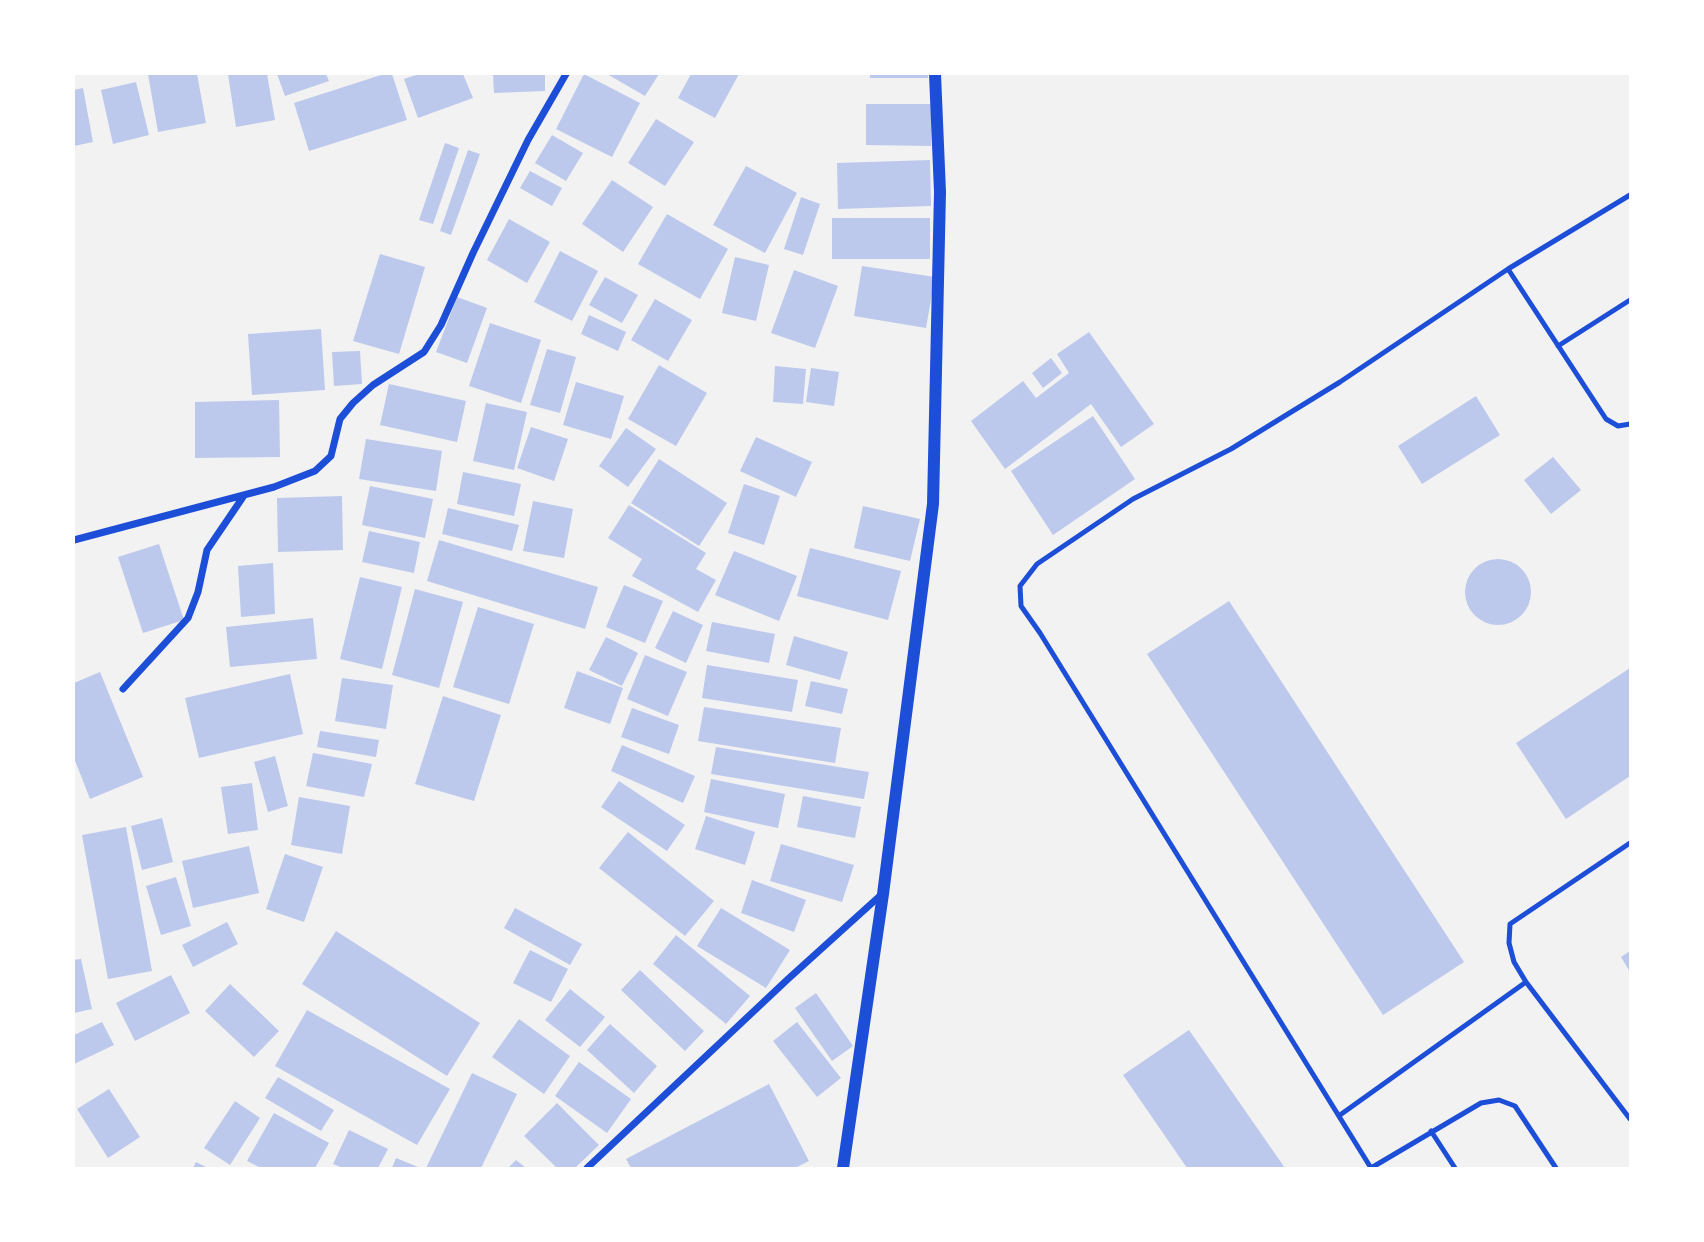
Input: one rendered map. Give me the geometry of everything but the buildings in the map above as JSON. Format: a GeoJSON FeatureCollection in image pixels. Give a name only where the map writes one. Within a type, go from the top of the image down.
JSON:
{"type":"FeatureCollection","features":[{"type":"Feature","properties":{"kind":"street"},"geometry":{"type":"LineString","coordinates":[[74,540],[243,496],[315,471],[331,456],[340,419],[353,403],[373,385],[424,352],[442,325],[473,253],[528,140],[566,74]]}},
{"type":"Feature","properties":{"kind":"street"},"geometry":{"type":"LineString","coordinates":[[843,1168],[883,894],[933,504],[940,192],[935,74]]}},
{"type":"Feature","properties":{"kind":"street"},"geometry":{"type":"LineString","coordinates":[[123,689],[188,618],[198,593],[207,550],[243,496]]}},
{"type":"Feature","properties":{"kind":"street"},"geometry":{"type":"LineString","coordinates":[[587,1168],[788,979],[883,894]]}},
{"type":"Feature","properties":{"kind":"lane"},"geometry":{"type":"LineString","coordinates":[[1556,1168],[1515,1106],[1499,1100],[1481,1103],[1371,1168],[1041,633],[1021,606],[1020,586],[1037,564],[1133,499],[1231,449],[1340,382],[1508,269],[1630,195]]}},
{"type":"Feature","properties":{"kind":"lane"},"geometry":{"type":"LineString","coordinates":[[1508,269],[1606,419],[1618,425],[1630,424]]}},
{"type":"Feature","properties":{"kind":"lane"},"geometry":{"type":"LineString","coordinates":[[1558,346],[1630,300]]}},
{"type":"Feature","properties":{"kind":"lane"},"geometry":{"type":"LineString","coordinates":[[1630,843],[1510,924],[1509,943],[1514,962],[1526,982],[1630,1119]]}},
{"type":"Feature","properties":{"kind":"lane"},"geometry":{"type":"LineString","coordinates":[[1340,1115],[1526,982]]}},
{"type":"Feature","properties":{"kind":"lane"},"geometry":{"type":"LineString","coordinates":[[1431,1131],[1455,1168]]}}]}
